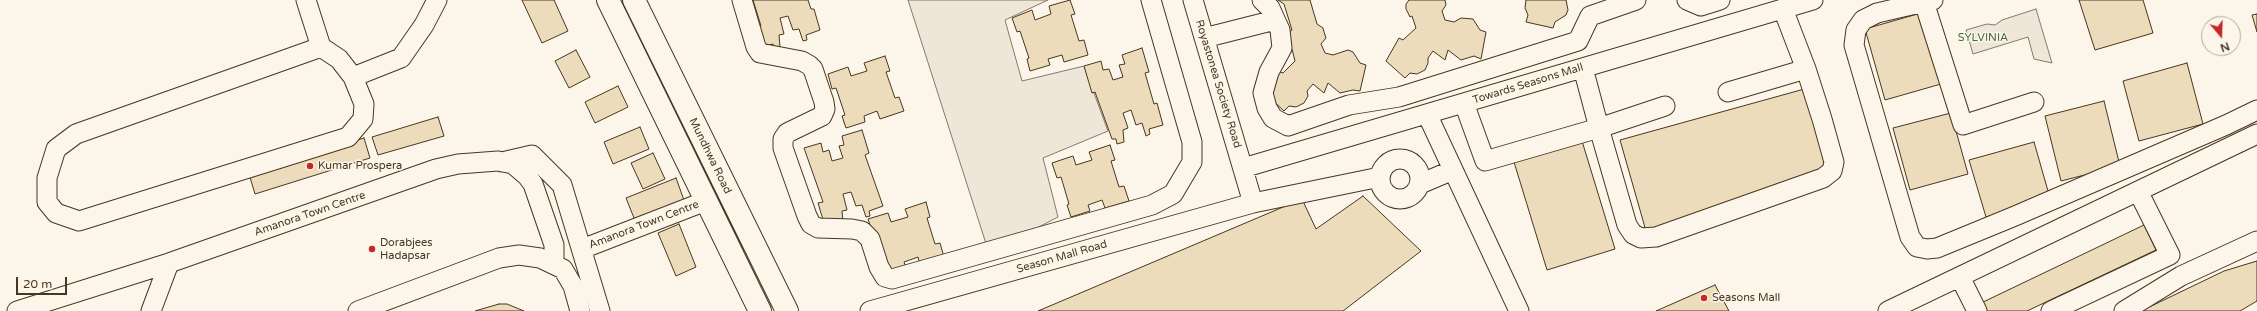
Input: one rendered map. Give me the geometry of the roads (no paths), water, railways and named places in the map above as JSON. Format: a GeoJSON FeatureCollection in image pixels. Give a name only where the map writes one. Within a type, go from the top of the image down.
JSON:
{"type":"FeatureCollection","features":[{"type":"Feature","properties":{"kind":"highway"},"geometry":{"type":"LineString","coordinates":[[608,0],[760,311]]}},
{"type":"Feature","properties":{"kind":"highway","name":"Mundhwa Road"},"geometry":{"type":"LineString","coordinates":[[634,0],[787,311]]}},
{"type":"Feature","properties":{"kind":"street"},"geometry":{"type":"LineString","coordinates":[[306,0],[321,47],[339,59],[353,77],[364,104],[364,119],[348,137],[79,221],[56,213],[47,202],[47,178],[56,149],[76,134],[321,47]]}},
{"type":"Feature","properties":{"kind":"street"},"geometry":{"type":"LineString","coordinates":[[353,77],[401,58],[424,24],[437,0]]}},
{"type":"Feature","properties":{"kind":"street"},"geometry":{"type":"LineString","coordinates":[[742,0],[756,47],[760,53],[802,61],[810,65],[813,69],[824,102],[825,109],[822,116],[787,133],[783,139],[783,148],[811,224],[818,228],[852,229],[862,231],[870,238],[879,267],[885,277],[892,280],[1152,205],[1173,194],[1192,162],[1192,142],[1151,0]]}},
{"type":"Feature","properties":{"kind":"street","name":"Royastonea Society Road"},"geometry":{"type":"LineString","coordinates":[[1193,0],[1253,203]]}},
{"type":"Feature","properties":{"kind":"street"},"geometry":{"type":"LineString","coordinates":[[1262,0],[1270,8],[1280,30],[1282,48],[1269,72],[1263,93],[1267,108],[1273,118],[1288,126],[1349,105],[1399,97],[1578,41],[1590,16],[1636,0]]}},
{"type":"Feature","properties":{"kind":"street"},"geometry":{"type":"LineString","coordinates":[[1687,0],[1701,6],[1720,0]]}},
{"type":"Feature","properties":{"kind":"street","name":"Towards Seasons Mall"},"geometry":{"type":"LineString","coordinates":[[1243,168],[1813,0]]}},
{"type":"Feature","properties":{"kind":"street"},"geometry":{"type":"LineString","coordinates":[[2034,102],[1964,125],[1928,1],[1877,13],[1863,20],[1856,30],[1854,45],[1910,237],[1917,247],[1927,249],[1937,248],[2016,216],[2226,125],[2257,110]]}},
{"type":"Feature","properties":{"kind":"street"},"geometry":{"type":"LineString","coordinates":[[1583,68],[1627,225],[1633,234],[1640,238],[1656,237],[1823,178],[1832,171],[1834,162],[1806,69],[1783,9]]}},
{"type":"Feature","properties":{"kind":"street"},"geometry":{"type":"LineString","coordinates":[[1204,38],[1275,20]]}},
{"type":"Feature","properties":{"kind":"street"},"geometry":{"type":"LineString","coordinates":[[1728,92],[1806,69]]}},
{"type":"Feature","properties":{"kind":"street"},"geometry":{"type":"LineString","coordinates":[[1464,103],[1485,161],[1599,128],[1665,106]]}},
{"type":"Feature","properties":{"kind":"street"},"geometry":{"type":"LineString","coordinates":[[1427,114],[1519,311]]}},
{"type":"Feature","properties":{"kind":"street"},"geometry":{"type":"LineString","coordinates":[[1888,311],[2257,134]]}},
{"type":"Feature","properties":{"kind":"street","name":"Amanora Town Centre"},"geometry":{"type":"LineString","coordinates":[[17,311],[169,263],[436,169],[458,164],[502,162],[532,154],[562,185],[600,311]]}},
{"type":"Feature","properties":{"kind":"street"},"geometry":{"type":"LineString","coordinates":[[1420,184],[1418,171],[1410,162],[1404,160],[1397,160],[1386,166],[1380,177],[1383,190],[1388,195],[1400,199],[1412,195],[1420,184],[1453,170]]}},
{"type":"Feature","properties":{"kind":"street","name":"Amanora Town Centre"},"geometry":{"type":"LineString","coordinates":[[502,162],[513,164],[527,176],[533,184],[554,245],[554,264]]}},
{"type":"Feature","properties":{"kind":"street","name":"Season Mall Road"},"geometry":{"type":"LineString","coordinates":[[870,311],[1253,203],[1380,177]]}},
{"type":"Feature","properties":{"kind":"street"},"geometry":{"type":"LineString","coordinates":[[2051,311],[2170,255],[2138,191]]}},
{"type":"Feature","properties":{"kind":"street","name":"Amanora Town Centre"},"geometry":{"type":"LineString","coordinates":[[582,249],[706,201]]}},
{"type":"Feature","properties":{"kind":"street"},"geometry":{"type":"LineString","coordinates":[[2124,311],[2181,276],[2257,241]]}},
{"type":"Feature","properties":{"kind":"street"},"geometry":{"type":"LineString","coordinates":[[358,311],[499,258],[518,255],[540,258],[563,269],[573,286],[580,311]]}},
{"type":"Feature","properties":{"kind":"street"},"geometry":{"type":"LineString","coordinates":[[151,311],[169,263]]}},
{"type":"Feature","properties":{"kind":"street"},"geometry":{"type":"LineString","coordinates":[[1960,277],[1977,311]]}},
{"type":"Feature","properties":{"kind":"place","name":"Kumar Prospera"},"geometry":{"type":"Point","coordinates":[310,166]}},
{"type":"Feature","properties":{"kind":"place","name":"Dorabjees Hadapsar"},"geometry":{"type":"Point","coordinates":[372,249]}},
{"type":"Feature","properties":{"kind":"place","name":"Seasons Mall"},"geometry":{"type":"Point","coordinates":[1704,298]}},
{"type":"Feature","properties":{"kind":"park label","name":"SYLVINIA"},"geometry":{"type":"Point","coordinates":[1983,38]}}]}
